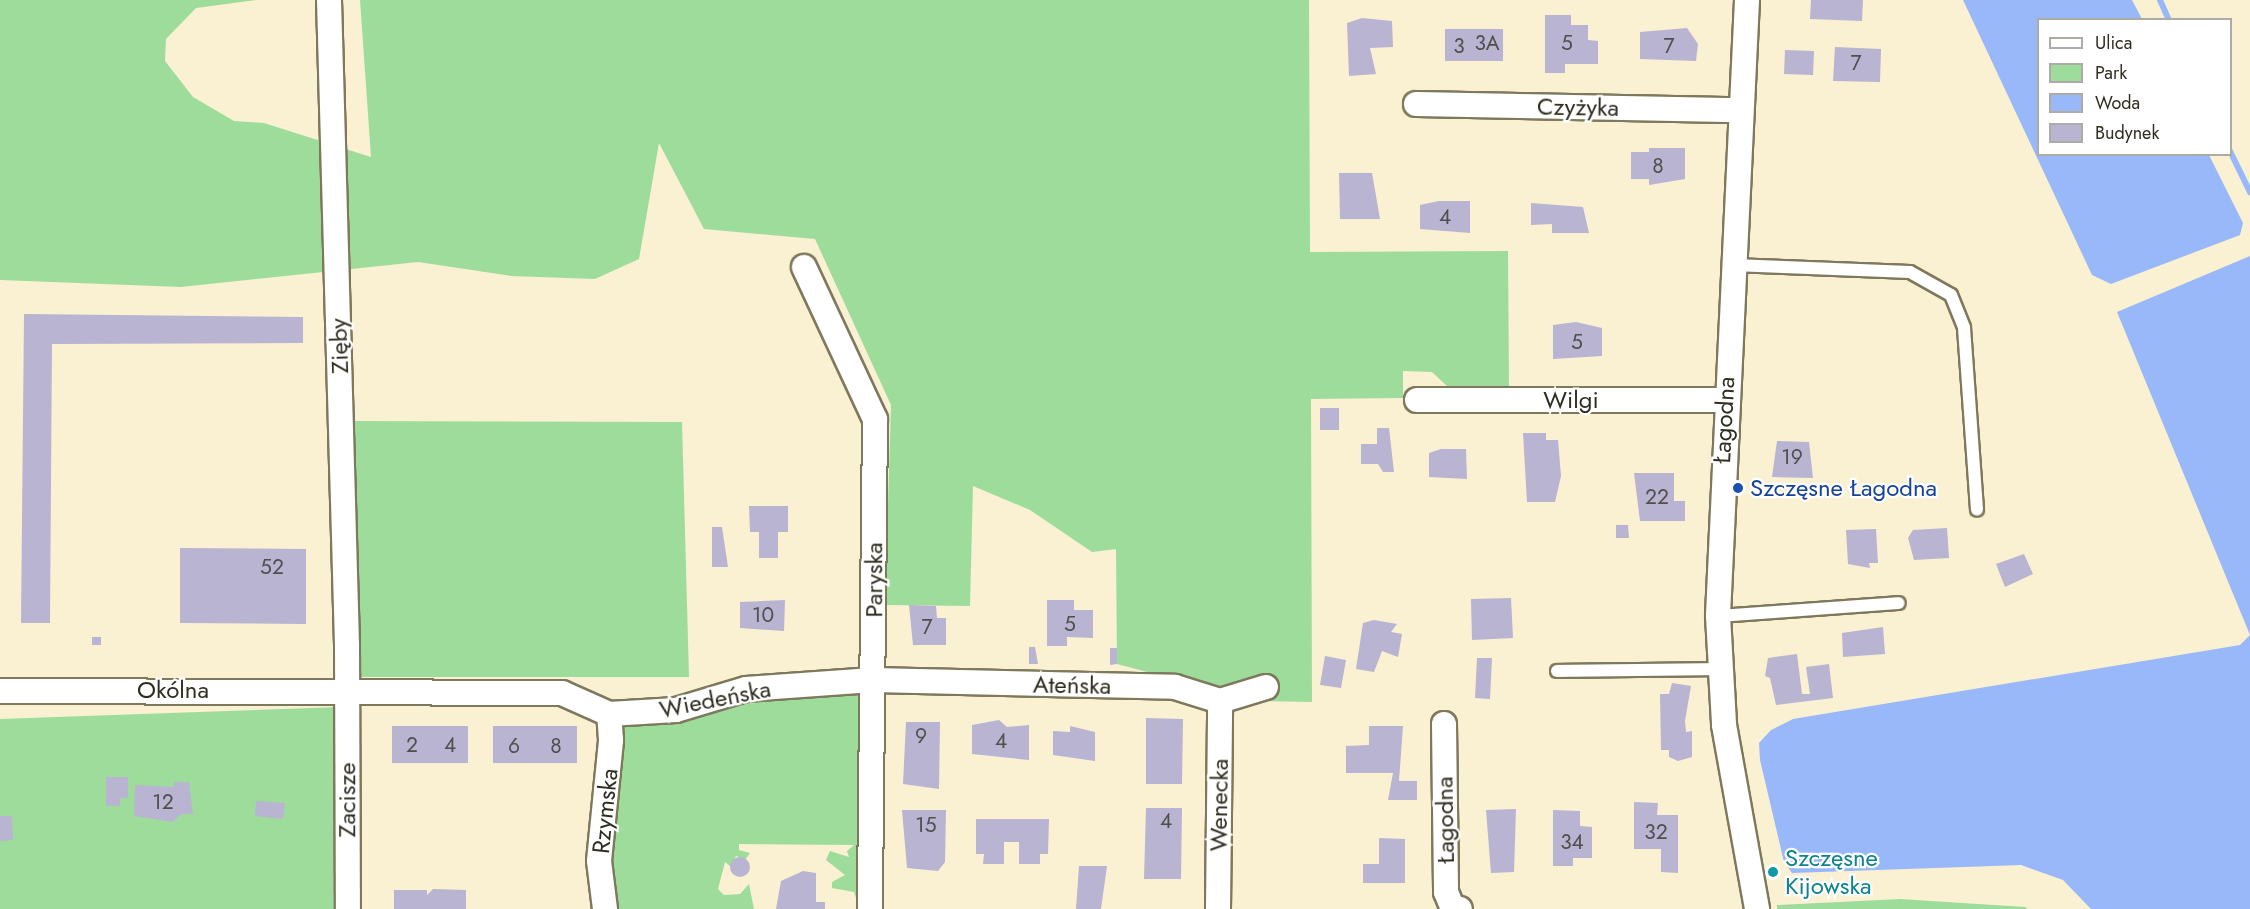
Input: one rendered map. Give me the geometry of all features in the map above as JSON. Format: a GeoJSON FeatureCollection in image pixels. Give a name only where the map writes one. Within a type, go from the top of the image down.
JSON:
{"type":"FeatureCollection","features":[{"type":"Feature","properties":{"kind":"street","name":"Zięby"},"geometry":{"type":"LineString","coordinates":[[329,0],[347,692]]}},
{"type":"Feature","properties":{"kind":"street","name":"Łagodna"},"geometry":{"type":"LineString","coordinates":[[1747,0],[1725,400],[1718,669],[1757,909]]}},
{"type":"Feature","properties":{"kind":"street","name":"Czyżyka"},"geometry":{"type":"LineString","coordinates":[[1416,104],[1740,110]]}},
{"type":"Feature","properties":{"kind":"street","name":"Paryska"},"geometry":{"type":"LineString","coordinates":[[804,267],[874,418],[870,909]]}},
{"type":"Feature","properties":{"kind":"street","name":"Wilgi"},"geometry":{"type":"LineString","coordinates":[[1417,400],[1725,400]]}},
{"type":"Feature","properties":{"kind":"street","name":"Ateńska"},"geometry":{"type":"LineString","coordinates":[[873,680],[1175,687],[1220,701]]}},
{"type":"Feature","properties":{"kind":"street","name":"Wiedeńska"},"geometry":{"type":"LineString","coordinates":[[609,714],[676,710],[746,689],[873,680]]}},
{"type":"Feature","properties":{"kind":"street"},"geometry":{"type":"LineString","coordinates":[[1220,701],[1266,687]]}},
{"type":"Feature","properties":{"kind":"street","name":"Okólna"},"geometry":{"type":"LineString","coordinates":[[0,691],[347,692]]}},
{"type":"Feature","properties":{"kind":"street"},"geometry":{"type":"LineString","coordinates":[[347,692],[562,693],[595,703],[609,714]]}},
{"type":"Feature","properties":{"kind":"street","name":"Zacisze"},"geometry":{"type":"LineString","coordinates":[[347,692],[348,909]]}},
{"type":"Feature","properties":{"kind":"street","name":"Wenecka"},"geometry":{"type":"LineString","coordinates":[[1218,909],[1220,701]]}},
{"type":"Feature","properties":{"kind":"street","name":"Rzymska"},"geometry":{"type":"LineString","coordinates":[[605,909],[599,861],[611,740],[609,714]]}},
{"type":"Feature","properties":{"kind":"street","name":"Łagodna"},"geometry":{"type":"LineString","coordinates":[[1444,724],[1446,892],[1452,907],[1460,909]]}},
{"type":"Feature","properties":{"kind":"lane"},"geometry":{"type":"LineString","coordinates":[[1733,265],[1910,272],[1951,295],[1964,328],[1977,510]]}},
{"type":"Feature","properties":{"kind":"lane"},"geometry":{"type":"LineString","coordinates":[[1718,616],[1899,603]]}},
{"type":"Feature","properties":{"kind":"lane"},"geometry":{"type":"LineString","coordinates":[[1557,671],[1718,669]]}},
{"type":"Feature","properties":{"kind":"green space"},"geometry":{"type":"Polygon","coordinates":[[[0,0],[256,0],[196,8],[166,39],[165,61],[193,97],[234,121],[264,123],[371,157],[360,0],[1309,0],[1310,252],[1508,251],[1509,386],[1447,386],[1432,372],[1403,371],[1403,398],[1311,399],[1312,702],[1256,701],[1117,664],[1116,549],[1092,552],[1030,510],[973,486],[970,606],[885,605],[891,405],[815,239],[704,229],[659,143],[639,259],[595,279],[511,276],[418,262],[181,287],[0,280],[0,0]]]}},
{"type":"Feature","properties":{"kind":"green space"},"geometry":{"type":"Polygon","coordinates":[[[346,421],[682,422],[689,677],[351,677],[346,421]]]}},
{"type":"Feature","properties":{"kind":"green space"},"geometry":{"type":"Polygon","coordinates":[[[858,691],[864,707],[857,901],[854,892],[832,888],[832,882],[845,875],[826,860],[830,851],[849,857],[847,851],[854,845],[739,844],[739,850],[750,853],[745,860],[736,856],[731,867],[725,862],[718,889],[724,895],[740,894],[749,884],[754,909],[611,909],[606,881],[619,724],[722,699],[858,691]]]}},
{"type":"Feature","properties":{"kind":"green space"},"geometry":{"type":"Polygon","coordinates":[[[339,707],[342,909],[0,909],[0,719],[339,707]]]}},
{"type":"Feature","properties":{"kind":"green space"},"geometry":{"type":"Polygon","coordinates":[[[1900,899],[2028,909],[1777,909],[1777,905],[1900,899]]]}},
{"type":"Feature","properties":{"kind":"water"},"geometry":{"type":"Polygon","coordinates":[[[1963,0],[2132,0],[2141,18],[2037,18],[2037,156],[2210,156],[2243,223],[2240,235],[2111,284],[2092,275],[1963,0]]]}},
{"type":"Feature","properties":{"kind":"water"},"geometry":{"type":"Polygon","coordinates":[[[2250,256],[2250,635],[2117,312],[2250,256]]]}},
{"type":"Feature","properties":{"kind":"water"},"geometry":{"type":"Polygon","coordinates":[[[2250,635],[2250,909],[2091,909],[2063,880],[2021,865],[1792,873],[1784,862],[1760,760],[1759,743],[1771,730],[1793,719],[2240,645],[2250,635]]]}},
{"type":"Feature","properties":{"kind":"building"},"geometry":{"type":"Polygon","coordinates":[[[1811,0],[1863,0],[1862,21],[1810,19],[1811,0]]]}},
{"type":"Feature","properties":{"kind":"building"},"geometry":{"type":"Polygon","coordinates":[[[1545,15],[1571,15],[1571,25],[1588,25],[1588,40],[1598,41],[1598,64],[1565,64],[1565,73],[1545,73],[1545,15]]]}},
{"type":"Feature","properties":{"kind":"building"},"geometry":{"type":"Polygon","coordinates":[[[1362,18],[1392,21],[1393,47],[1370,48],[1376,74],[1349,76],[1347,23],[1362,18]]]}},
{"type":"Feature","properties":{"kind":"building"},"geometry":{"type":"Polygon","coordinates":[[[1687,28],[1698,44],[1696,61],[1640,59],[1640,32],[1687,28]]]}},
{"type":"Feature","properties":{"kind":"building"},"geometry":{"type":"Polygon","coordinates":[[[1445,29],[1503,29],[1503,61],[1445,61],[1445,29]]]}},
{"type":"Feature","properties":{"kind":"building"},"geometry":{"type":"Polygon","coordinates":[[[1835,47],[1881,49],[1880,82],[1833,81],[1835,47]]]}},
{"type":"Feature","properties":{"kind":"building"},"geometry":{"type":"Polygon","coordinates":[[[1785,50],[1814,51],[1813,75],[1784,74],[1785,50]]]}},
{"type":"Feature","properties":{"kind":"building"},"geometry":{"type":"Polygon","coordinates":[[[1649,148],[1685,148],[1685,179],[1649,185],[1649,179],[1631,179],[1631,152],[1649,152],[1649,148]]]}},
{"type":"Feature","properties":{"kind":"building"},"geometry":{"type":"Polygon","coordinates":[[[1339,173],[1372,173],[1380,219],[1340,219],[1339,173]]]}},
{"type":"Feature","properties":{"kind":"building"},"geometry":{"type":"Polygon","coordinates":[[[1439,201],[1470,201],[1470,233],[1420,229],[1420,205],[1439,201]]]}},
{"type":"Feature","properties":{"kind":"building"},"geometry":{"type":"Polygon","coordinates":[[[1531,203],[1583,207],[1589,233],[1552,233],[1552,224],[1531,225],[1531,203]]]}},
{"type":"Feature","properties":{"kind":"building"},"geometry":{"type":"Polygon","coordinates":[[[24,314],[303,317],[303,343],[52,344],[50,623],[21,623],[24,314]]]}},
{"type":"Feature","properties":{"kind":"building"},"geometry":{"type":"Polygon","coordinates":[[[1576,322],[1602,328],[1602,356],[1553,359],[1553,325],[1576,322]]]}},
{"type":"Feature","properties":{"kind":"building"},"geometry":{"type":"Polygon","coordinates":[[[1320,408],[1339,408],[1339,430],[1320,430],[1320,408]]]}},
{"type":"Feature","properties":{"kind":"building"},"geometry":{"type":"Polygon","coordinates":[[[1377,428],[1389,428],[1394,472],[1383,472],[1378,464],[1361,464],[1361,444],[1377,444],[1377,428]]]}},
{"type":"Feature","properties":{"kind":"building"},"geometry":{"type":"Polygon","coordinates":[[[1523,433],[1546,433],[1546,440],[1558,440],[1561,476],[1555,502],[1527,502],[1523,433]]]}},
{"type":"Feature","properties":{"kind":"building"},"geometry":{"type":"Polygon","coordinates":[[[1777,441],[1809,442],[1813,478],[1772,477],[1777,441]]]}},
{"type":"Feature","properties":{"kind":"building"},"geometry":{"type":"Polygon","coordinates":[[[1441,449],[1466,449],[1467,479],[1429,477],[1429,453],[1441,449]]]}},
{"type":"Feature","properties":{"kind":"building"},"geometry":{"type":"Polygon","coordinates":[[[1634,473],[1674,473],[1674,501],[1685,501],[1685,521],[1640,521],[1634,473]]]}},
{"type":"Feature","properties":{"kind":"building"},"geometry":{"type":"Polygon","coordinates":[[[749,506],[788,506],[788,532],[778,532],[778,558],[759,558],[759,532],[750,532],[749,506]]]}},
{"type":"Feature","properties":{"kind":"building"},"geometry":{"type":"Polygon","coordinates":[[[1616,525],[1628,525],[1629,538],[1616,538],[1616,525]]]}},
{"type":"Feature","properties":{"kind":"building"},"geometry":{"type":"Polygon","coordinates":[[[712,527],[722,527],[728,567],[712,567],[712,527]]]}},
{"type":"Feature","properties":{"kind":"building"},"geometry":{"type":"Polygon","coordinates":[[[1947,528],[1949,558],[1914,560],[1908,538],[1913,530],[1947,528]]]}},
{"type":"Feature","properties":{"kind":"building"},"geometry":{"type":"Polygon","coordinates":[[[1876,529],[1878,563],[1869,563],[1870,568],[1848,564],[1846,530],[1876,529]]]}},
{"type":"Feature","properties":{"kind":"building"},"geometry":{"type":"Polygon","coordinates":[[[180,548],[306,549],[306,624],[180,623],[180,548]]]}},
{"type":"Feature","properties":{"kind":"building"},"geometry":{"type":"Polygon","coordinates":[[[2024,554],[2033,574],[2005,587],[1996,564],[2024,554]]]}},
{"type":"Feature","properties":{"kind":"building"},"geometry":{"type":"Polygon","coordinates":[[[1511,598],[1513,638],[1472,640],[1471,599],[1511,598]]]}},
{"type":"Feature","properties":{"kind":"building"},"geometry":{"type":"Polygon","coordinates":[[[785,600],[784,631],[740,628],[740,602],[785,600]]]}},
{"type":"Feature","properties":{"kind":"building"},"geometry":{"type":"Polygon","coordinates":[[[1047,600],[1074,600],[1074,610],[1093,610],[1093,638],[1067,637],[1067,646],[1047,646],[1047,600]]]}},
{"type":"Feature","properties":{"kind":"building"},"geometry":{"type":"Polygon","coordinates":[[[909,605],[936,606],[937,618],[946,618],[946,645],[913,645],[909,605]]]}},
{"type":"Feature","properties":{"kind":"building"},"geometry":{"type":"Polygon","coordinates":[[[1374,620],[1397,624],[1391,632],[1402,634],[1398,657],[1382,651],[1374,672],[1356,669],[1363,623],[1374,620]]]}},
{"type":"Feature","properties":{"kind":"building"},"geometry":{"type":"Polygon","coordinates":[[[1883,627],[1885,654],[1843,657],[1842,633],[1883,627]]]}},
{"type":"Feature","properties":{"kind":"building"},"geometry":{"type":"Polygon","coordinates":[[[92,637],[101,637],[101,645],[92,645],[92,637]]]}},
{"type":"Feature","properties":{"kind":"building"},"geometry":{"type":"Polygon","coordinates":[[[1029,647],[1035,647],[1038,664],[1029,664],[1029,647]]]}},
{"type":"Feature","properties":{"kind":"building"},"geometry":{"type":"Polygon","coordinates":[[[1110,648],[1117,648],[1117,664],[1110,665],[1110,648]]]}},
{"type":"Feature","properties":{"kind":"building"},"geometry":{"type":"Polygon","coordinates":[[[1797,654],[1802,694],[1810,694],[1806,667],[1829,664],[1833,698],[1776,705],[1770,678],[1765,676],[1768,658],[1797,654]]]}},
{"type":"Feature","properties":{"kind":"building"},"geometry":{"type":"Polygon","coordinates":[[[1325,656],[1346,660],[1341,688],[1320,685],[1325,656]]]}},
{"type":"Feature","properties":{"kind":"building"},"geometry":{"type":"Polygon","coordinates":[[[1477,658],[1492,658],[1490,699],[1475,698],[1477,658]]]}},
{"type":"Feature","properties":{"kind":"building"},"geometry":{"type":"Polygon","coordinates":[[[1672,683],[1691,686],[1685,721],[1686,732],[1692,731],[1692,757],[1678,761],[1669,757],[1669,750],[1661,750],[1660,694],[1669,694],[1672,683]]]}},
{"type":"Feature","properties":{"kind":"building"},"geometry":{"type":"Polygon","coordinates":[[[1146,718],[1183,719],[1182,784],[1146,784],[1146,718]]]}},
{"type":"Feature","properties":{"kind":"building"},"geometry":{"type":"Polygon","coordinates":[[[999,720],[1007,727],[1029,725],[1029,760],[972,754],[972,725],[999,720]]]}},
{"type":"Feature","properties":{"kind":"building"},"geometry":{"type":"Polygon","coordinates":[[[906,722],[940,722],[939,789],[903,784],[906,722]]]}},
{"type":"Feature","properties":{"kind":"building"},"geometry":{"type":"Polygon","coordinates":[[[392,726],[468,726],[468,763],[392,763],[392,726]]]}},
{"type":"Feature","properties":{"kind":"building"},"geometry":{"type":"Polygon","coordinates":[[[493,726],[577,726],[577,763],[493,763],[493,726]]]}},
{"type":"Feature","properties":{"kind":"building"},"geometry":{"type":"Polygon","coordinates":[[[1070,726],[1095,732],[1095,761],[1053,755],[1053,731],[1070,732],[1070,726]]]}},
{"type":"Feature","properties":{"kind":"building"},"geometry":{"type":"Polygon","coordinates":[[[1369,726],[1403,726],[1399,781],[1417,781],[1417,800],[1388,800],[1393,773],[1346,773],[1346,746],[1369,745],[1369,726]]]}},
{"type":"Feature","properties":{"kind":"building"},"geometry":{"type":"Polygon","coordinates":[[[106,777],[128,777],[128,798],[120,798],[120,806],[106,806],[106,777]]]}},
{"type":"Feature","properties":{"kind":"building"},"geometry":{"type":"Polygon","coordinates":[[[174,782],[189,782],[193,814],[181,814],[173,822],[134,816],[135,785],[174,787],[174,782]]]}},
{"type":"Feature","properties":{"kind":"building"},"geometry":{"type":"Polygon","coordinates":[[[256,801],[285,803],[283,819],[255,816],[256,801]]]}},
{"type":"Feature","properties":{"kind":"building"},"geometry":{"type":"Polygon","coordinates":[[[1634,802],[1658,803],[1657,815],[1678,815],[1678,873],[1661,872],[1661,849],[1634,849],[1634,802]]]}},
{"type":"Feature","properties":{"kind":"building"},"geometry":{"type":"Polygon","coordinates":[[[1146,808],[1182,808],[1181,879],[1144,879],[1146,808]]]}},
{"type":"Feature","properties":{"kind":"building"},"geometry":{"type":"Polygon","coordinates":[[[1516,809],[1514,872],[1491,873],[1486,810],[1516,809]]]}},
{"type":"Feature","properties":{"kind":"building"},"geometry":{"type":"Polygon","coordinates":[[[902,810],[946,810],[945,862],[938,871],[907,868],[902,810]]]}},
{"type":"Feature","properties":{"kind":"building"},"geometry":{"type":"Polygon","coordinates":[[[1553,810],[1580,811],[1580,826],[1592,827],[1592,858],[1573,858],[1573,866],[1553,866],[1553,810]]]}},
{"type":"Feature","properties":{"kind":"building"},"geometry":{"type":"Polygon","coordinates":[[[0,816],[12,816],[13,840],[0,841],[0,816]]]}},
{"type":"Feature","properties":{"kind":"building"},"geometry":{"type":"Polygon","coordinates":[[[976,819],[1049,819],[1048,854],[1040,854],[1040,864],[1019,864],[1019,842],[1004,842],[1004,864],[983,864],[984,854],[976,854],[976,819]]]}},
{"type":"Feature","properties":{"kind":"building"},"geometry":{"type":"Polygon","coordinates":[[[1379,838],[1405,839],[1405,883],[1363,883],[1363,864],[1379,864],[1379,838]]]}},
{"type":"Feature","properties":{"kind":"building"},"geometry":{"type":"Polygon","coordinates":[[[740,857],[747,860],[750,867],[747,874],[740,877],[733,874],[730,867],[733,860],[740,857]]]}},
{"type":"Feature","properties":{"kind":"building"},"geometry":{"type":"Polygon","coordinates":[[[1079,866],[1107,866],[1101,909],[1076,909],[1079,866]]]}},
{"type":"Feature","properties":{"kind":"building","name":"Szczęsne Kijowska"},"geometry":{"type":"Polygon","coordinates":[[[1776,866],[1778,875],[1769,876],[1768,867],[1776,866]]]}},
{"type":"Feature","properties":{"kind":"building"},"geometry":{"type":"Polygon","coordinates":[[[803,871],[816,873],[816,902],[825,902],[825,909],[776,909],[781,881],[803,871]]]}},
{"type":"Feature","properties":{"kind":"building"},"geometry":{"type":"Polygon","coordinates":[[[433,889],[466,890],[466,909],[394,909],[394,890],[427,890],[427,895],[433,889]]]}},
{"type":"Feature","properties":{"kind":"waterway"},"geometry":{"type":"LineString","coordinates":[[2160,0],[2168,18]]}},
{"type":"Feature","properties":{"kind":"waterway"},"geometry":{"type":"LineString","coordinates":[[2232,155],[2250,192]]}},
{"type":"Feature","properties":{"kind":"place","name":"Szczęsne Łagodna"},"geometry":{"type":"Point","coordinates":[1738,488]}},
{"type":"Feature","properties":{"kind":"place","name":"Szczęsne Kijowska"},"geometry":{"type":"Point","coordinates":[1773,872]}}]}
